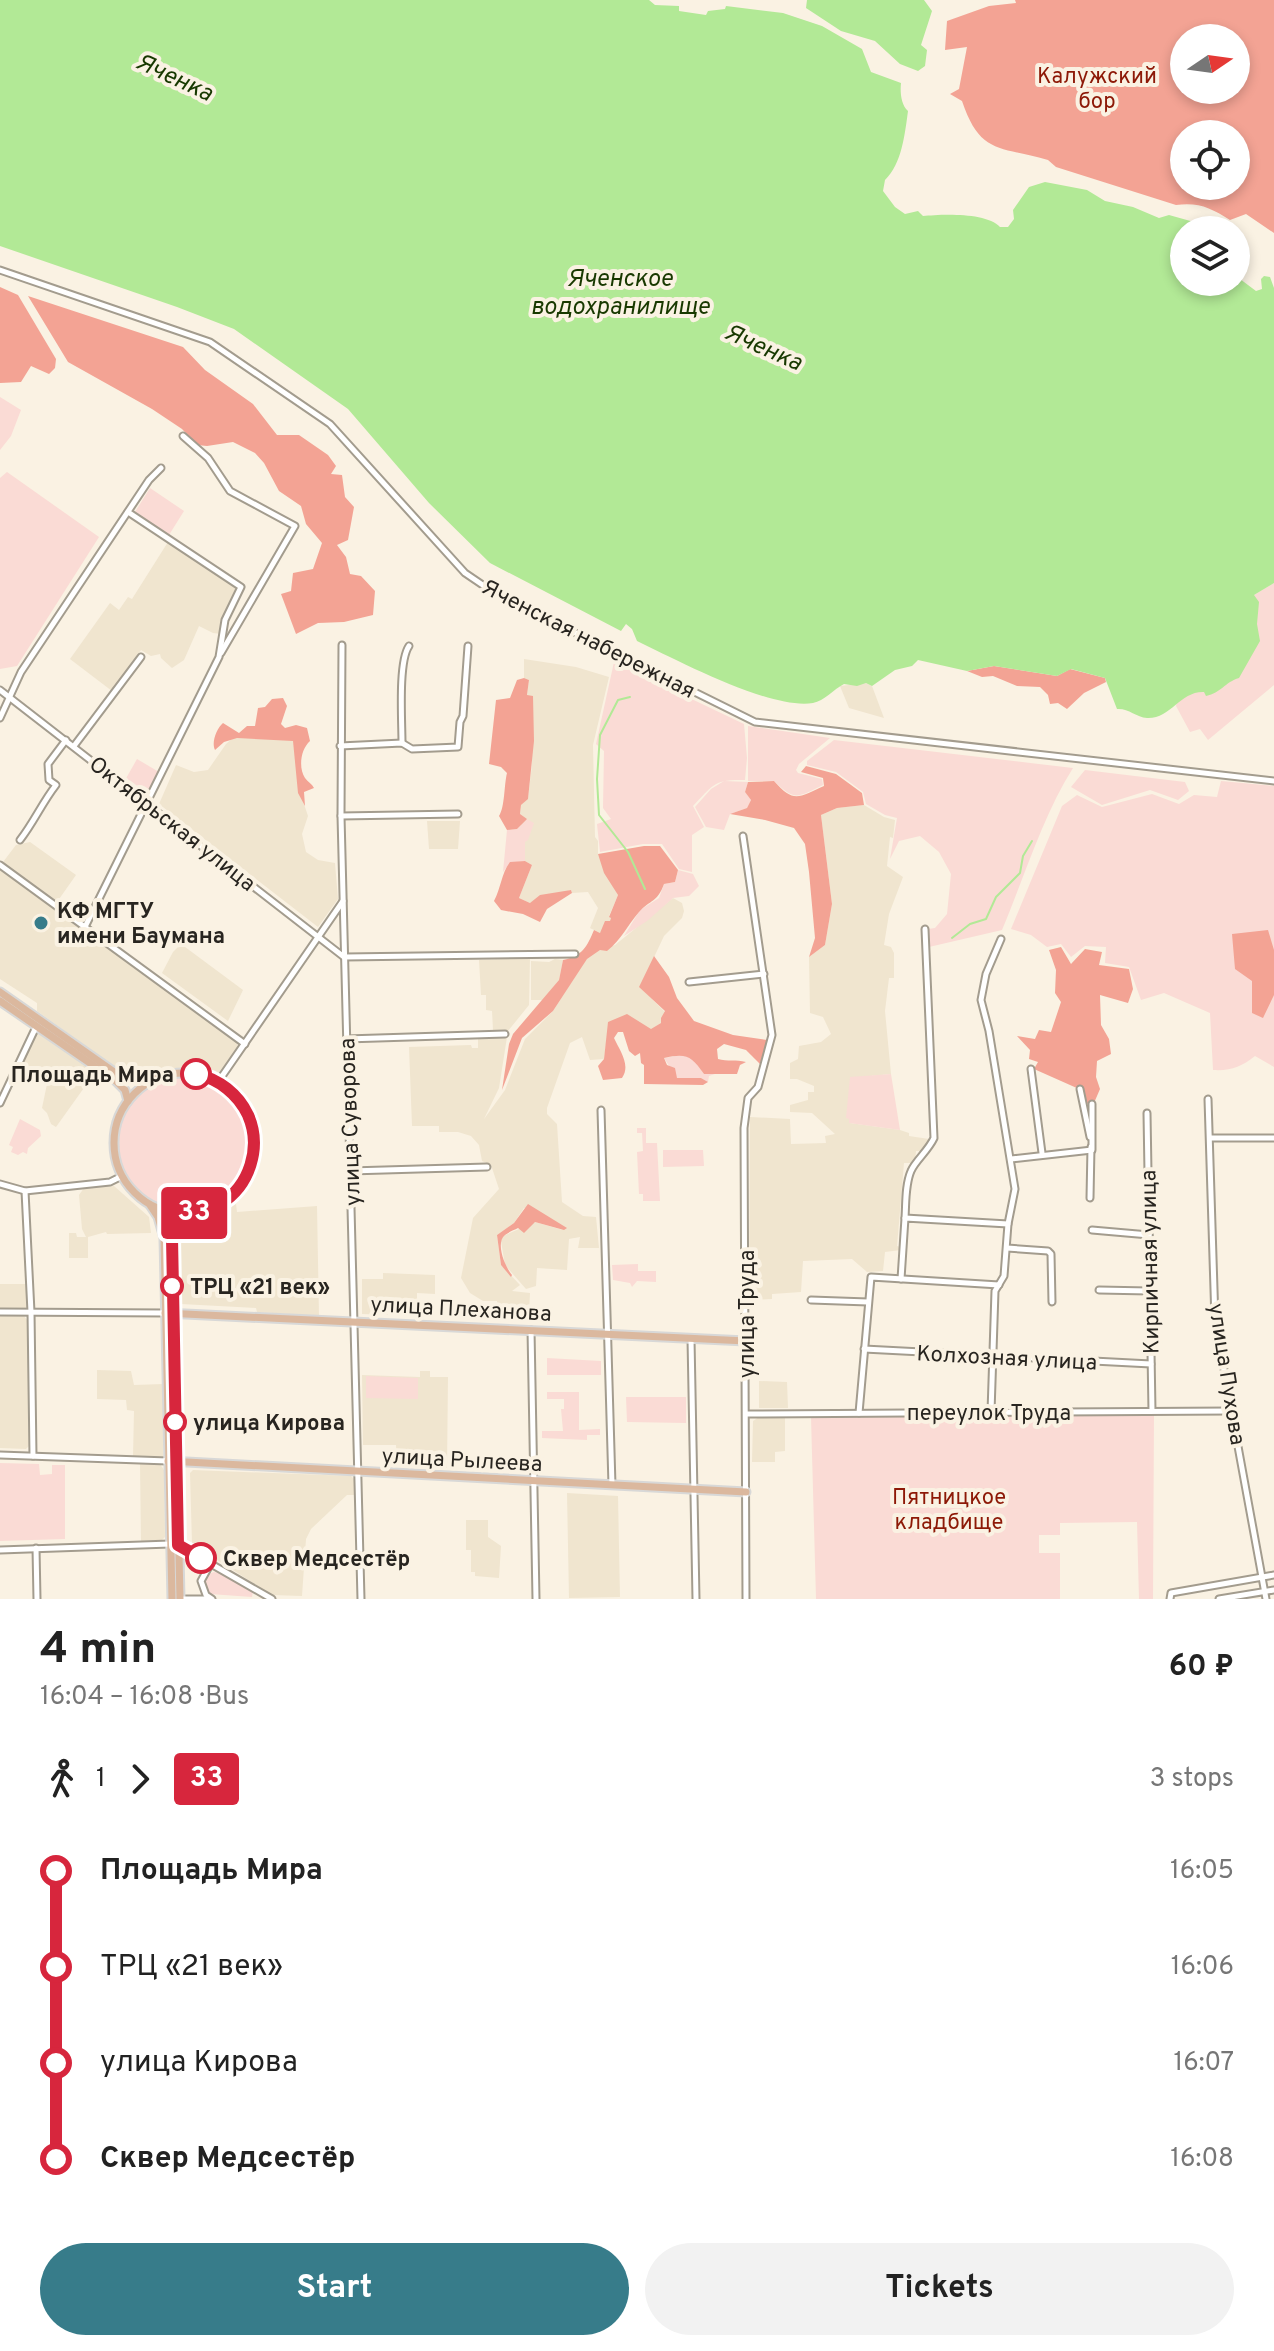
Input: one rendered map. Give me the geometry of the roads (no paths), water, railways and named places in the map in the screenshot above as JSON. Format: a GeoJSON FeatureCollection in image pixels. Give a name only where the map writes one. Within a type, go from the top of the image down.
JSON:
{"type":"FeatureCollection","features":[{"type":"Feature","properties":{"kind":"main road"},"geometry":{"type":"LineString","coordinates":[[0,992],[120,1076],[144,1081],[161,1077],[196,1074],[218,1082],[236,1096],[250,1120],[252,1160],[247,1173],[231,1195],[208,1209],[191,1213],[167,1211],[149,1203],[132,1190],[122,1176],[115,1153],[121,1113],[136,1092],[161,1077]]}},
{"type":"Feature","properties":{"kind":"main road"},"geometry":{"type":"LineString","coordinates":[[0,1001],[116,1081],[125,1090],[128,1101]]}},
{"type":"Feature","properties":{"kind":"main road"},"geometry":{"type":"LineString","coordinates":[[149,1203],[163,1232],[169,1313],[174,1544],[172,1599]]}},
{"type":"Feature","properties":{"kind":"main road"},"geometry":{"type":"LineString","coordinates":[[169,1313],[172,1238],[182,1219],[191,1213]]}},
{"type":"Feature","properties":{"kind":"main road","name":"улица Плеханова"},"geometry":{"type":"LineString","coordinates":[[169,1313],[746,1341]]}},
{"type":"Feature","properties":{"kind":"main road","name":"улица Рылеева"},"geometry":{"type":"LineString","coordinates":[[172,1461],[746,1492]]}},
{"type":"Feature","properties":{"kind":"main road"},"geometry":{"type":"LineString","coordinates":[[174,1544],[180,1599]]}},
{"type":"Feature","properties":{"kind":"street","name":"Яченская набережная"},"geometry":{"type":"LineString","coordinates":[[0,270],[210,342],[330,424],[465,573],[493,592],[755,722],[1274,781]]}},
{"type":"Feature","properties":{"kind":"street"},"geometry":{"type":"LineString","coordinates":[[85,927],[219,657],[295,526],[230,491],[208,458],[183,436]]}},
{"type":"Feature","properties":{"kind":"street"},"geometry":{"type":"LineString","coordinates":[[0,718],[21,672],[149,480],[161,468]]}},
{"type":"Feature","properties":{"kind":"street"},"geometry":{"type":"LineString","coordinates":[[128,512],[241,587],[225,620],[219,657]]}},
{"type":"Feature","properties":{"kind":"street","name":"улица Суворова"},"geometry":{"type":"LineString","coordinates":[[342,645],[341,816],[361,1599]]}},
{"type":"Feature","properties":{"kind":"street"},"geometry":{"type":"LineString","coordinates":[[402,743],[402,692],[405,655],[409,646]]}},
{"type":"Feature","properties":{"kind":"street"},"geometry":{"type":"LineString","coordinates":[[340,746],[402,743],[412,749],[458,747],[468,646]]}},
{"type":"Feature","properties":{"kind":"street"},"geometry":{"type":"LineString","coordinates":[[74,746],[141,657]]}},
{"type":"Feature","properties":{"kind":"street","name":"Октябрьская улица"},"geometry":{"type":"LineString","coordinates":[[0,690],[345,957]]}},
{"type":"Feature","properties":{"kind":"street"},"geometry":{"type":"LineString","coordinates":[[20,840],[56,785],[49,780],[48,764],[66,740]]}},
{"type":"Feature","properties":{"kind":"street"},"geometry":{"type":"LineString","coordinates":[[341,816],[458,814]]}},
{"type":"Feature","properties":{"kind":"street"},"geometry":{"type":"LineString","coordinates":[[689,982],[764,974],[743,836]]}},
{"type":"Feature","properties":{"kind":"street"},"geometry":{"type":"LineString","coordinates":[[0,865],[245,1044]]}},
{"type":"Feature","properties":{"kind":"street"},"geometry":{"type":"LineString","coordinates":[[218,1082],[343,901]]}},
{"type":"Feature","properties":{"kind":"street"},"geometry":{"type":"LineString","coordinates":[[901,1279],[911,1168],[927,1153],[934,1138],[925,929]]}},
{"type":"Feature","properties":{"kind":"street"},"geometry":{"type":"LineString","coordinates":[[991,1412],[995,1291],[1004,1276],[1008,1224],[1015,1189],[981,1000],[986,974],[1001,939]]}},
{"type":"Feature","properties":{"kind":"street"},"geometry":{"type":"LineString","coordinates":[[345,957],[575,954]]}},
{"type":"Feature","properties":{"kind":"street","name":"улица Труда"},"geometry":{"type":"LineString","coordinates":[[746,1599],[744,1128],[748,1098],[758,1087],[772,1035],[764,974]]}},
{"type":"Feature","properties":{"kind":"street"},"geometry":{"type":"LineString","coordinates":[[0,1103],[36,1027]]}},
{"type":"Feature","properties":{"kind":"street"},"geometry":{"type":"LineString","coordinates":[[346,1039],[505,1034]]}},
{"type":"Feature","properties":{"kind":"street"},"geometry":{"type":"LineString","coordinates":[[1031,1069],[1042,1153]]}},
{"type":"Feature","properties":{"kind":"street"},"geometry":{"type":"LineString","coordinates":[[1080,1089],[1092,1150]]}},
{"type":"Feature","properties":{"kind":"street","name":"улица Пухова"},"geometry":{"type":"LineString","coordinates":[[1208,1099],[1215,1321],[1266,1599]]}},
{"type":"Feature","properties":{"kind":"street"},"geometry":{"type":"LineString","coordinates":[[1090,1198],[1092,1104]]}},
{"type":"Feature","properties":{"kind":"street"},"geometry":{"type":"LineString","coordinates":[[601,1110],[612,1485]]}},
{"type":"Feature","properties":{"kind":"street","name":"Кирпичная улица"},"geometry":{"type":"LineString","coordinates":[[1147,1113],[1152,1411]]}},
{"type":"Feature","properties":{"kind":"street"},"geometry":{"type":"LineString","coordinates":[[1210,1138],[1274,1138]]}},
{"type":"Feature","properties":{"kind":"street"},"geometry":{"type":"LineString","coordinates":[[1011,1159],[1042,1153],[1092,1150]]}},
{"type":"Feature","properties":{"kind":"street"},"geometry":{"type":"LineString","coordinates":[[350,1171],[487,1167]]}},
{"type":"Feature","properties":{"kind":"street"},"geometry":{"type":"LineString","coordinates":[[0,1184],[25,1191],[110,1182],[122,1176]]}},
{"type":"Feature","properties":{"kind":"street"},"geometry":{"type":"LineString","coordinates":[[25,1191],[33,1456]]}},
{"type":"Feature","properties":{"kind":"street"},"geometry":{"type":"LineString","coordinates":[[905,1218],[1008,1224]]}},
{"type":"Feature","properties":{"kind":"street"},"geometry":{"type":"LineString","coordinates":[[1092,1230],[1149,1235]]}},
{"type":"Feature","properties":{"kind":"street"},"geometry":{"type":"LineString","coordinates":[[1007,1248],[1048,1251],[1051,1254],[1052,1302]]}},
{"type":"Feature","properties":{"kind":"street"},"geometry":{"type":"LineString","coordinates":[[859,1413],[871,1277],[999,1285]]}},
{"type":"Feature","properties":{"kind":"street"},"geometry":{"type":"LineString","coordinates":[[1099,1290],[1149,1291]]}},
{"type":"Feature","properties":{"kind":"street"},"geometry":{"type":"LineString","coordinates":[[811,1300],[868,1302]]}},
{"type":"Feature","properties":{"kind":"street","name":"улица Плеханова"},"geometry":{"type":"LineString","coordinates":[[0,1312],[169,1313]]}},
{"type":"Feature","properties":{"kind":"street"},"geometry":{"type":"LineString","coordinates":[[531,1330],[536,1599]]}},
{"type":"Feature","properties":{"kind":"street"},"geometry":{"type":"LineString","coordinates":[[691,1339],[696,1599]]}},
{"type":"Feature","properties":{"kind":"street","name":"Колхозная улица"},"geometry":{"type":"LineString","coordinates":[[864,1349],[1151,1364]]}},
{"type":"Feature","properties":{"kind":"street","name":"переулок Труда"},"geometry":{"type":"LineString","coordinates":[[746,1414],[1232,1411]]}},
{"type":"Feature","properties":{"kind":"street","name":"улица Рылеева"},"geometry":{"type":"LineString","coordinates":[[0,1455],[172,1461]]}},
{"type":"Feature","properties":{"kind":"street"},"geometry":{"type":"LineString","coordinates":[[0,1550],[174,1544],[272,1599]]}},
{"type":"Feature","properties":{"kind":"street"},"geometry":{"type":"LineString","coordinates":[[36,1548],[37,1599]]}},
{"type":"Feature","properties":{"kind":"street"},"geometry":{"type":"LineString","coordinates":[[211,1563],[201,1581],[206,1595],[213,1599]]}},
{"type":"Feature","properties":{"kind":"street"},"geometry":{"type":"LineString","coordinates":[[1170,1599],[1171,1593],[1274,1575]]}},
{"type":"Feature","properties":{"kind":"street"},"geometry":{"type":"LineString","coordinates":[[1219,1599],[1274,1590]]}},
{"type":"Feature","properties":{"kind":"street"},"geometry":{"type":"LineString","coordinates":[[180,1599],[213,1599]]}},
{"type":"Feature","properties":{"kind":"water","name":"Яченское водохранилище"},"geometry":{"type":"Polygon","coordinates":[[[0,0],[649,0],[655,5],[679,6],[679,11],[706,15],[708,11],[725,9],[726,6],[783,13],[822,26],[862,49],[871,72],[901,83],[902,98],[908,111],[906,129],[899,157],[885,180],[883,191],[905,214],[918,211],[923,216],[975,216],[1000,227],[1008,227],[1014,219],[1013,210],[1029,187],[1045,182],[1087,190],[1105,201],[1133,207],[1159,218],[1169,215],[1173,216],[1170,216],[1170,296],[1250,296],[1250,286],[1256,291],[1262,289],[1261,279],[1270,277],[1274,288],[1274,583],[1254,595],[1259,602],[1257,624],[1260,641],[1239,678],[1211,695],[1196,693],[1163,714],[1147,718],[1117,709],[1105,678],[1071,669],[1057,676],[994,666],[967,671],[918,660],[912,666],[895,670],[872,686],[866,683],[857,686],[844,684],[817,702],[795,703],[773,699],[699,671],[637,641],[626,624],[621,631],[490,563],[429,503],[348,409],[234,329],[0,246],[0,0]]]}},
{"type":"Feature","properties":{"kind":"water"},"geometry":{"type":"Polygon","coordinates":[[[807,0],[924,0],[932,11],[921,45],[927,50],[925,66],[918,71],[900,64],[875,41],[841,31],[806,8],[807,0]]]}},
{"type":"Feature","properties":{"kind":"waterway"},"geometry":{"type":"LineString","coordinates":[[630,697],[618,700],[600,735],[597,779],[599,815],[628,852],[645,889]]}},
{"type":"Feature","properties":{"kind":"waterway"},"geometry":{"type":"LineString","coordinates":[[952,938],[970,924],[986,919],[996,897],[1020,873],[1023,856],[1032,841]]}},
{"type":"Feature","properties":{"kind":"place","name":"КФ МГТУ имени Баумана"},"geometry":{"type":"Point","coordinates":[41,923]}},
{"type":"Feature","properties":{"kind":"place","name":"Площадь Мира"},"geometry":{"type":"Point","coordinates":[196,1074]}},
{"type":"Feature","properties":{"kind":"place","name":"ТРЦ «21 век»"},"geometry":{"type":"Point","coordinates":[172,1286]}},
{"type":"Feature","properties":{"kind":"place","name":"улица Кирова"},"geometry":{"type":"Point","coordinates":[175,1422]}},
{"type":"Feature","properties":{"kind":"place","name":"Сквер Медсестёр"},"geometry":{"type":"Point","coordinates":[201,1558]}},
{"type":"Feature","properties":{"kind":"park label","name":"Калужский бор"},"geometry":{"type":"Point","coordinates":[1097,88]}},
{"type":"Feature","properties":{"kind":"park label","name":"Пятницкое кладбище"},"geometry":{"type":"Point","coordinates":[949,1508]}},
{"type":"Feature","properties":{"kind":"water label","name":"Яченка"},"geometry":{"type":"Point","coordinates":[175,77]}},
{"type":"Feature","properties":{"kind":"water label","name":"Яченка"},"geometry":{"type":"Point","coordinates":[764,347]}}]}
